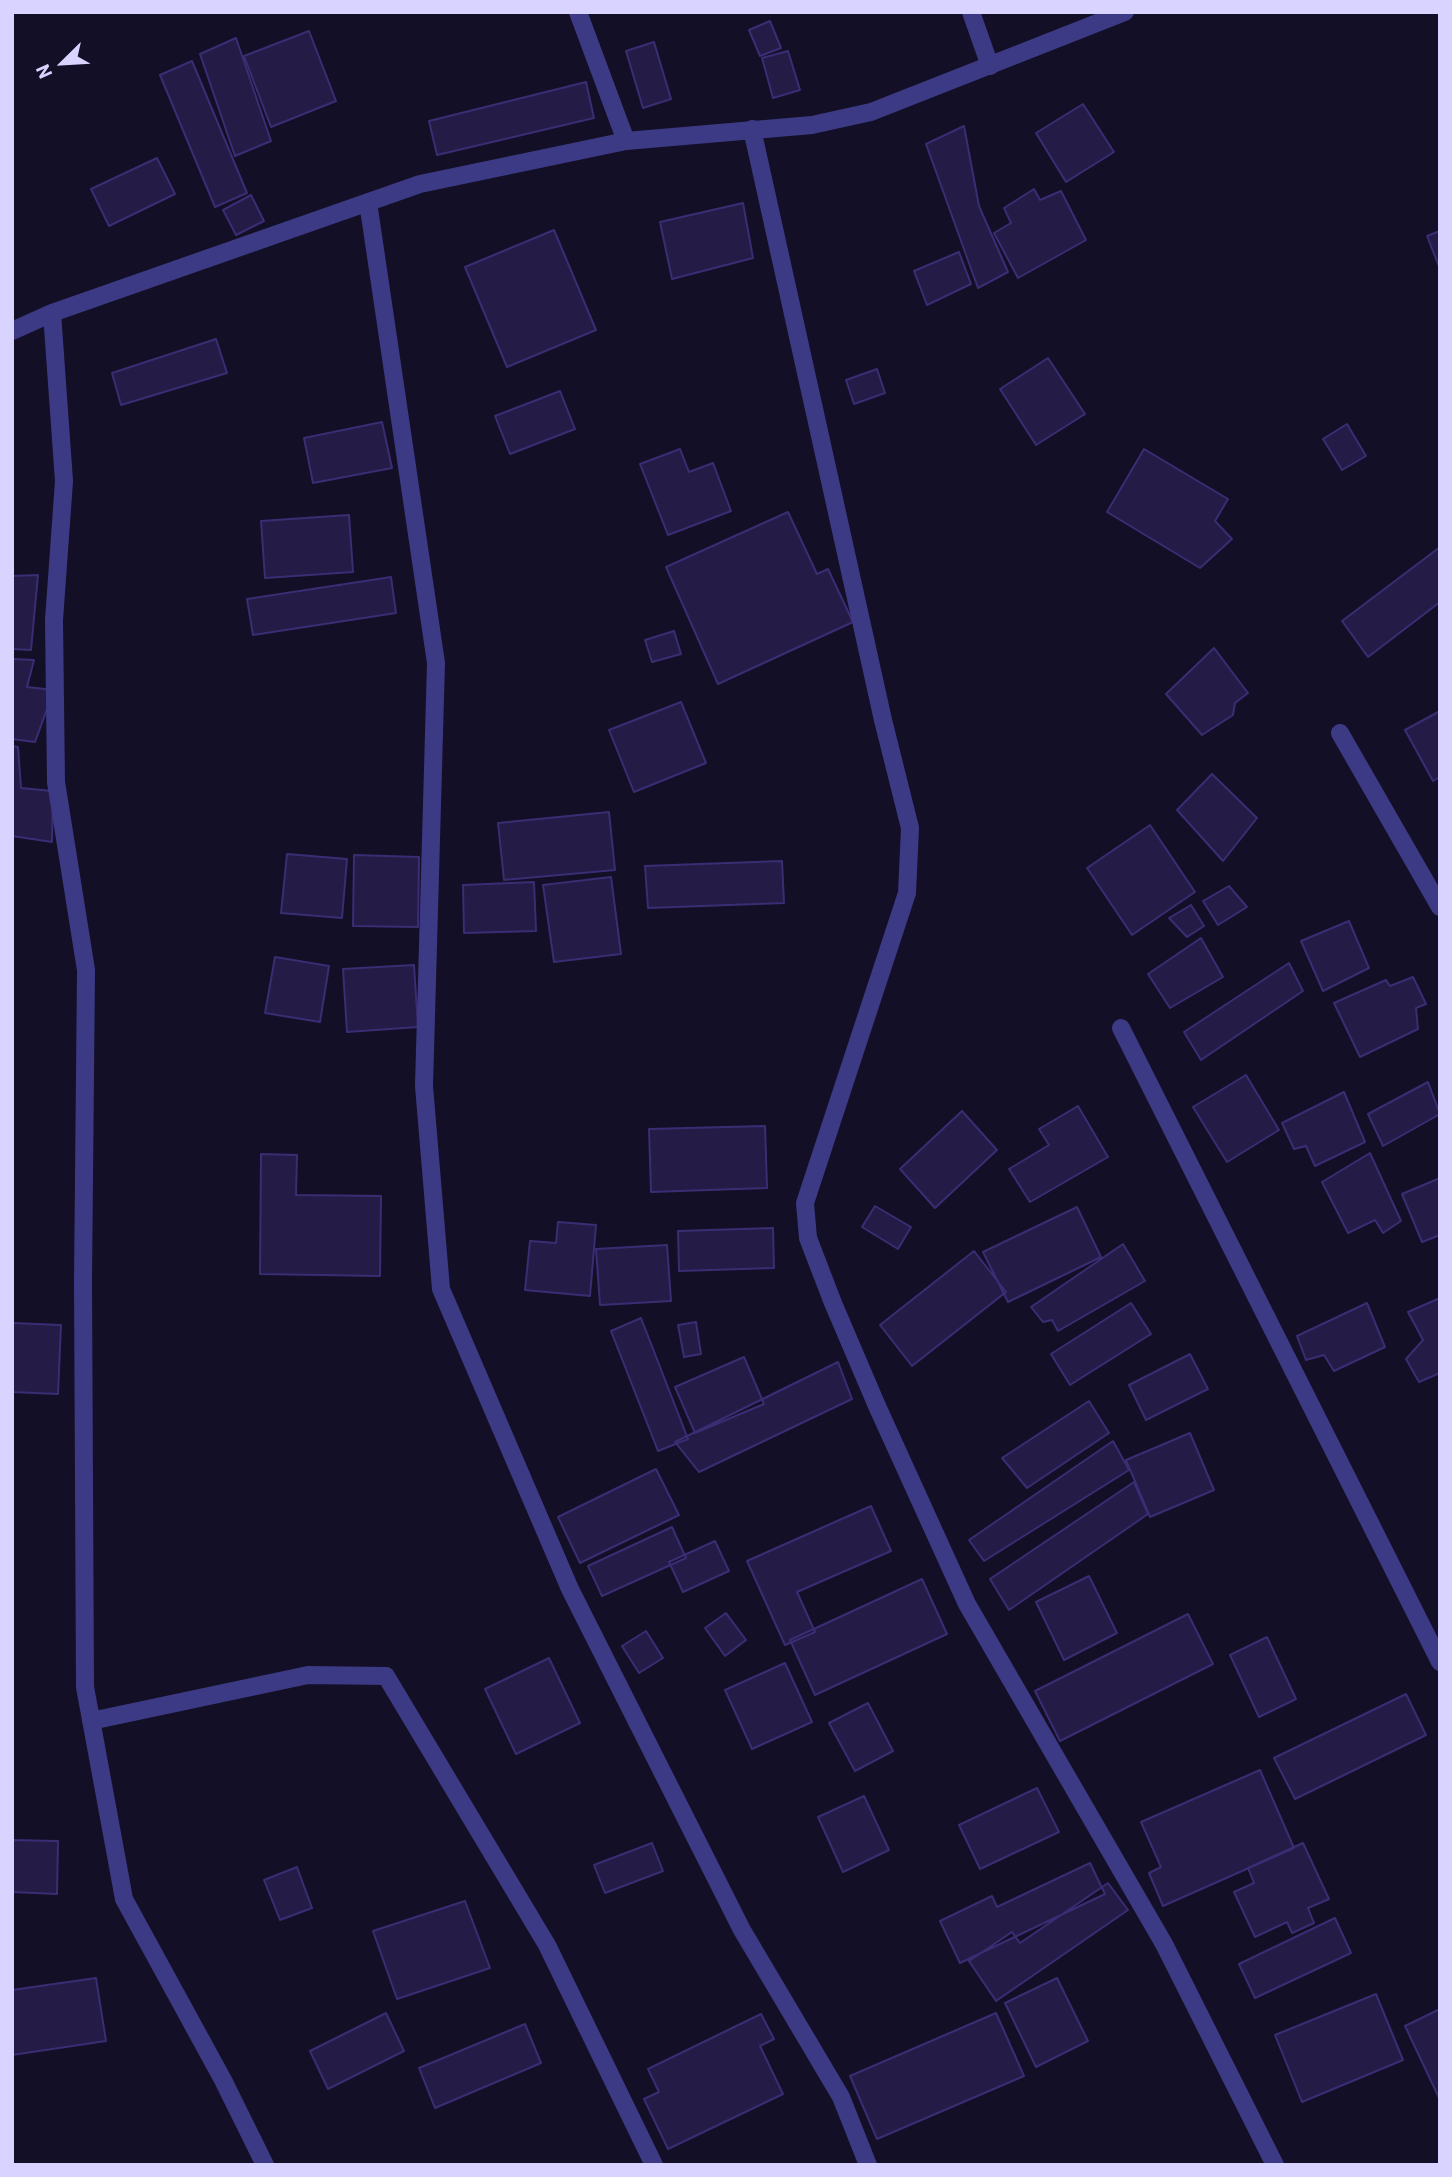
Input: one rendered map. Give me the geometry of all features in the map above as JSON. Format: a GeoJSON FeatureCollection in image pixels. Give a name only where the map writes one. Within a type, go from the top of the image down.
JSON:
{"type":"FeatureCollection","features":[{"type":"Feature","properties":{"kind":"street"},"geometry":{"type":"LineString","coordinates":[[578,12],[626,141]]}},
{"type":"Feature","properties":{"kind":"street"},"geometry":{"type":"LineString","coordinates":[[971,12],[990,66]]}},
{"type":"Feature","properties":{"kind":"street"},"geometry":{"type":"LineString","coordinates":[[12,331],[52,313],[420,184],[626,141],[812,125],[871,112],[1125,12]]}},
{"type":"Feature","properties":{"kind":"street"},"geometry":{"type":"LineString","coordinates":[[752,129],[883,720],[910,828],[907,893],[805,1203],[808,1238],[877,1406],[967,1604],[1164,1944],[1275,2165]]}},
{"type":"Feature","properties":{"kind":"street"},"geometry":{"type":"LineString","coordinates":[[368,202],[436,663],[424,1086],[441,1289],[570,1589],[742,1930],[841,2097],[868,2165]]}},
{"type":"Feature","properties":{"kind":"street"},"geometry":{"type":"LineString","coordinates":[[52,313],[64,481],[54,620],[55,782],[86,970],[83,1254],[85,1687],[124,1899],[223,2080],[265,2165]]}},
{"type":"Feature","properties":{"kind":"street"},"geometry":{"type":"LineString","coordinates":[[1340,733],[1440,907]]}},
{"type":"Feature","properties":{"kind":"street"},"geometry":{"type":"LineString","coordinates":[[1121,1028],[1440,1662]]}},
{"type":"Feature","properties":{"kind":"street"},"geometry":{"type":"LineString","coordinates":[[91,1721],[308,1675],[386,1676],[547,1945],[654,2165]]}},
{"type":"Feature","properties":{"kind":"building"},"geometry":{"type":"Polygon","coordinates":[[[770,21],[781,48],[760,56],[749,30],[770,21]]]}},
{"type":"Feature","properties":{"kind":"building"},"geometry":{"type":"Polygon","coordinates":[[[309,31],[336,101],[271,127],[244,56],[309,31]]]}},
{"type":"Feature","properties":{"kind":"building"},"geometry":{"type":"Polygon","coordinates":[[[236,38],[271,141],[235,156],[200,54],[236,38]]]}},
{"type":"Feature","properties":{"kind":"building"},"geometry":{"type":"Polygon","coordinates":[[[654,42],[671,99],[643,108],[626,51],[654,42]]]}},
{"type":"Feature","properties":{"kind":"building"},"geometry":{"type":"Polygon","coordinates":[[[788,51],[800,90],[773,98],[762,58],[788,51]]]}},
{"type":"Feature","properties":{"kind":"building"},"geometry":{"type":"Polygon","coordinates":[[[192,61],[247,193],[215,207],[160,75],[192,61]]]}},
{"type":"Feature","properties":{"kind":"building"},"geometry":{"type":"Polygon","coordinates":[[[586,82],[594,118],[437,155],[429,121],[586,82]]]}},
{"type":"Feature","properties":{"kind":"building"},"geometry":{"type":"Polygon","coordinates":[[[1083,104],[1114,152],[1066,182],[1036,133],[1083,104]]]}},
{"type":"Feature","properties":{"kind":"building"},"geometry":{"type":"Polygon","coordinates":[[[964,126],[979,206],[1008,272],[978,288],[926,144],[964,126]]]}},
{"type":"Feature","properties":{"kind":"building"},"geometry":{"type":"Polygon","coordinates":[[[157,158],[175,194],[109,226],[91,189],[157,158]]]}},
{"type":"Feature","properties":{"kind":"building"},"geometry":{"type":"Polygon","coordinates":[[[1034,189],[1040,200],[1061,191],[1086,240],[1018,278],[994,233],[1011,223],[1004,208],[1034,189]]]}},
{"type":"Feature","properties":{"kind":"building"},"geometry":{"type":"Polygon","coordinates":[[[251,195],[264,221],[236,235],[223,210],[251,195]]]}},
{"type":"Feature","properties":{"kind":"building"},"geometry":{"type":"Polygon","coordinates":[[[743,203],[753,258],[672,279],[660,222],[743,203]]]}},
{"type":"Feature","properties":{"kind":"building"},"geometry":{"type":"Polygon","coordinates":[[[554,230],[596,330],[507,367],[465,267],[554,230]]]}},
{"type":"Feature","properties":{"kind":"building"},"geometry":{"type":"Polygon","coordinates":[[[1440,231],[1440,269],[1427,236],[1440,231]]]}},
{"type":"Feature","properties":{"kind":"building"},"geometry":{"type":"Polygon","coordinates":[[[959,252],[971,284],[927,305],[914,271],[959,252]]]}},
{"type":"Feature","properties":{"kind":"building"},"geometry":{"type":"Polygon","coordinates":[[[216,339],[227,373],[121,405],[112,373],[216,339]]]}},
{"type":"Feature","properties":{"kind":"building"},"geometry":{"type":"Polygon","coordinates":[[[1048,358],[1085,414],[1036,445],[1000,389],[1048,358]]]}},
{"type":"Feature","properties":{"kind":"building"},"geometry":{"type":"Polygon","coordinates":[[[877,369],[885,393],[854,404],[846,380],[877,369]]]}},
{"type":"Feature","properties":{"kind":"building"},"geometry":{"type":"Polygon","coordinates":[[[560,391],[575,429],[510,454],[495,416],[560,391]]]}},
{"type":"Feature","properties":{"kind":"building"},"geometry":{"type":"Polygon","coordinates":[[[382,422],[392,468],[313,483],[304,438],[382,422]]]}},
{"type":"Feature","properties":{"kind":"building"},"geometry":{"type":"Polygon","coordinates":[[[1347,424],[1366,456],[1342,470],[1323,439],[1347,424]]]}},
{"type":"Feature","properties":{"kind":"building"},"geometry":{"type":"Polygon","coordinates":[[[680,449],[689,472],[713,463],[731,511],[668,535],[640,464],[680,449]]]}},
{"type":"Feature","properties":{"kind":"building"},"geometry":{"type":"Polygon","coordinates":[[[1144,449],[1228,499],[1215,521],[1232,539],[1200,568],[1107,512],[1144,449]]]}},
{"type":"Feature","properties":{"kind":"building"},"geometry":{"type":"Polygon","coordinates":[[[788,512],[817,574],[828,569],[853,622],[718,684],[666,567],[788,512]]]}},
{"type":"Feature","properties":{"kind":"building"},"geometry":{"type":"Polygon","coordinates":[[[349,515],[353,572],[265,578],[261,521],[349,515]]]}},
{"type":"Feature","properties":{"kind":"building"},"geometry":{"type":"Polygon","coordinates":[[[1440,547],[1440,602],[1368,657],[1342,621],[1440,547]]]}},
{"type":"Feature","properties":{"kind":"building"},"geometry":{"type":"Polygon","coordinates":[[[38,575],[31,650],[12,649],[12,576],[38,575]]]}},
{"type":"Feature","properties":{"kind":"building"},"geometry":{"type":"Polygon","coordinates":[[[391,577],[396,613],[253,635],[247,599],[391,577]]]}},
{"type":"Feature","properties":{"kind":"building"},"geometry":{"type":"Polygon","coordinates":[[[674,631],[681,654],[652,662],[645,640],[674,631]]]}},
{"type":"Feature","properties":{"kind":"building"},"geometry":{"type":"Polygon","coordinates":[[[1214,648],[1248,693],[1235,703],[1233,715],[1202,735],[1166,694],[1214,648]]]}},
{"type":"Feature","properties":{"kind":"building"},"geometry":{"type":"Polygon","coordinates":[[[12,659],[34,660],[27,687],[54,690],[35,742],[12,739],[12,659]]]}},
{"type":"Feature","properties":{"kind":"building"},"geometry":{"type":"Polygon","coordinates":[[[681,702],[706,763],[634,792],[609,730],[681,702]]]}},
{"type":"Feature","properties":{"kind":"building"},"geometry":{"type":"Polygon","coordinates":[[[1440,711],[1440,777],[1433,781],[1405,730],[1440,711]]]}},
{"type":"Feature","properties":{"kind":"building"},"geometry":{"type":"Polygon","coordinates":[[[12,746],[18,747],[21,788],[53,791],[52,842],[12,836],[12,746]]]}},
{"type":"Feature","properties":{"kind":"building"},"geometry":{"type":"Polygon","coordinates":[[[1212,774],[1257,818],[1223,861],[1177,810],[1212,774]]]}},
{"type":"Feature","properties":{"kind":"building"},"geometry":{"type":"Polygon","coordinates":[[[609,812],[615,870],[504,880],[498,823],[609,812]]]}},
{"type":"Feature","properties":{"kind":"building"},"geometry":{"type":"Polygon","coordinates":[[[1150,825],[1195,892],[1132,935],[1087,868],[1150,825]]]}},
{"type":"Feature","properties":{"kind":"building"},"geometry":{"type":"Polygon","coordinates":[[[287,854],[347,859],[342,918],[281,913],[287,854]]]}},
{"type":"Feature","properties":{"kind":"building"},"geometry":{"type":"Polygon","coordinates":[[[354,855],[419,857],[418,927],[353,926],[354,855]]]}},
{"type":"Feature","properties":{"kind":"building"},"geometry":{"type":"Polygon","coordinates":[[[782,861],[784,903],[648,908],[645,866],[782,861]]]}},
{"type":"Feature","properties":{"kind":"building"},"geometry":{"type":"Polygon","coordinates":[[[611,877],[621,954],[554,962],[543,885],[611,877]]]}},
{"type":"Feature","properties":{"kind":"building"},"geometry":{"type":"Polygon","coordinates":[[[534,882],[536,931],[464,933],[463,885],[534,882]]]}},
{"type":"Feature","properties":{"kind":"building"},"geometry":{"type":"Polygon","coordinates":[[[1229,886],[1247,907],[1218,925],[1203,901],[1229,886]]]}},
{"type":"Feature","properties":{"kind":"building"},"geometry":{"type":"Polygon","coordinates":[[[1191,905],[1204,926],[1187,937],[1169,918],[1191,905]]]}},
{"type":"Feature","properties":{"kind":"building"},"geometry":{"type":"Polygon","coordinates":[[[1349,921],[1369,968],[1323,991],[1301,941],[1349,921]]]}},
{"type":"Feature","properties":{"kind":"building"},"geometry":{"type":"Polygon","coordinates":[[[1201,938],[1223,977],[1170,1008],[1148,974],[1201,938]]]}},
{"type":"Feature","properties":{"kind":"building"},"geometry":{"type":"Polygon","coordinates":[[[275,957],[329,966],[320,1022],[265,1013],[275,957]]]}},
{"type":"Feature","properties":{"kind":"building"},"geometry":{"type":"Polygon","coordinates":[[[1289,963],[1303,991],[1201,1060],[1184,1032],[1289,963]]]}},
{"type":"Feature","properties":{"kind":"building"},"geometry":{"type":"Polygon","coordinates":[[[414,965],[418,1027],[347,1032],[343,969],[414,965]]]}},
{"type":"Feature","properties":{"kind":"building"},"geometry":{"type":"Polygon","coordinates":[[[1413,977],[1426,1004],[1416,1008],[1418,1029],[1360,1057],[1334,1003],[1386,980],[1390,986],[1413,977]]]}},
{"type":"Feature","properties":{"kind":"building"},"geometry":{"type":"Polygon","coordinates":[[[1246,1075],[1279,1130],[1227,1162],[1193,1107],[1246,1075]]]}},
{"type":"Feature","properties":{"kind":"building"},"geometry":{"type":"Polygon","coordinates":[[[1428,1082],[1440,1114],[1383,1146],[1368,1114],[1428,1082]]]}},
{"type":"Feature","properties":{"kind":"building"},"geometry":{"type":"Polygon","coordinates":[[[1344,1092],[1365,1142],[1315,1166],[1306,1146],[1294,1149],[1282,1123],[1344,1092]]]}},
{"type":"Feature","properties":{"kind":"building"},"geometry":{"type":"Polygon","coordinates":[[[1078,1106],[1108,1157],[1030,1202],[1009,1169],[1049,1145],[1039,1129],[1078,1106]]]}},
{"type":"Feature","properties":{"kind":"building"},"geometry":{"type":"Polygon","coordinates":[[[962,1111],[997,1150],[935,1208],[900,1169],[962,1111]]]}},
{"type":"Feature","properties":{"kind":"building"},"geometry":{"type":"Polygon","coordinates":[[[765,1126],[767,1188],[651,1192],[649,1129],[765,1126]]]}},
{"type":"Feature","properties":{"kind":"building"},"geometry":{"type":"Polygon","coordinates":[[[1370,1153],[1401,1221],[1383,1233],[1375,1220],[1348,1233],[1322,1182],[1370,1153]]]}},
{"type":"Feature","properties":{"kind":"building"},"geometry":{"type":"Polygon","coordinates":[[[261,1154],[297,1155],[296,1195],[381,1196],[380,1276],[260,1274],[261,1154]]]}},
{"type":"Feature","properties":{"kind":"building"},"geometry":{"type":"Polygon","coordinates":[[[1440,1178],[1440,1235],[1422,1242],[1402,1194],[1440,1178]]]}},
{"type":"Feature","properties":{"kind":"building"},"geometry":{"type":"Polygon","coordinates":[[[875,1206],[911,1227],[898,1249],[862,1227],[875,1206]]]}},
{"type":"Feature","properties":{"kind":"building"},"geometry":{"type":"Polygon","coordinates":[[[1077,1207],[1101,1257],[1008,1302],[983,1252],[1077,1207]]]}},
{"type":"Feature","properties":{"kind":"building"},"geometry":{"type":"Polygon","coordinates":[[[558,1222],[596,1225],[590,1296],[525,1290],[530,1241],[556,1243],[558,1222]]]}},
{"type":"Feature","properties":{"kind":"building"},"geometry":{"type":"Polygon","coordinates":[[[773,1228],[774,1268],[679,1271],[678,1231],[773,1228]]]}},
{"type":"Feature","properties":{"kind":"building"},"geometry":{"type":"Polygon","coordinates":[[[1123,1244],[1145,1281],[1058,1331],[1052,1320],[1043,1322],[1031,1307],[1123,1244]]]}},
{"type":"Feature","properties":{"kind":"building"},"geometry":{"type":"Polygon","coordinates":[[[667,1245],[671,1301],[600,1305],[596,1249],[667,1245]]]}},
{"type":"Feature","properties":{"kind":"building"},"geometry":{"type":"Polygon","coordinates":[[[974,1251],[1006,1292],[912,1366],[880,1325],[974,1251]]]}},
{"type":"Feature","properties":{"kind":"building"},"geometry":{"type":"Polygon","coordinates":[[[1440,1298],[1440,1373],[1419,1382],[1406,1359],[1423,1340],[1408,1312],[1440,1298]]]}},
{"type":"Feature","properties":{"kind":"building"},"geometry":{"type":"Polygon","coordinates":[[[1131,1303],[1151,1334],[1070,1385],[1051,1354],[1131,1303]]]}},
{"type":"Feature","properties":{"kind":"building"},"geometry":{"type":"Polygon","coordinates":[[[1367,1303],[1385,1347],[1334,1371],[1324,1355],[1306,1360],[1297,1336],[1367,1303]]]}},
{"type":"Feature","properties":{"kind":"building"},"geometry":{"type":"Polygon","coordinates":[[[641,1318],[688,1439],[658,1451],[611,1331],[641,1318]]]}},
{"type":"Feature","properties":{"kind":"building"},"geometry":{"type":"Polygon","coordinates":[[[696,1322],[701,1354],[684,1357],[678,1325],[696,1322]]]}},
{"type":"Feature","properties":{"kind":"building"},"geometry":{"type":"Polygon","coordinates":[[[12,1323],[61,1325],[58,1394],[12,1392],[12,1323]]]}},
{"type":"Feature","properties":{"kind":"building"},"geometry":{"type":"Polygon","coordinates":[[[1190,1354],[1208,1389],[1146,1420],[1129,1385],[1190,1354]]]}},
{"type":"Feature","properties":{"kind":"building"},"geometry":{"type":"Polygon","coordinates":[[[744,1357],[764,1404],[695,1433],[675,1387],[744,1357]]]}},
{"type":"Feature","properties":{"kind":"building"},"geometry":{"type":"Polygon","coordinates":[[[838,1362],[852,1399],[699,1472],[675,1442],[838,1362]]]}},
{"type":"Feature","properties":{"kind":"building"},"geometry":{"type":"Polygon","coordinates":[[[1089,1401],[1109,1433],[1027,1488],[1002,1458],[1089,1401]]]}},
{"type":"Feature","properties":{"kind":"building"},"geometry":{"type":"Polygon","coordinates":[[[1190,1433],[1214,1490],[1150,1517],[1126,1460],[1190,1433]]]}},
{"type":"Feature","properties":{"kind":"building"},"geometry":{"type":"Polygon","coordinates":[[[1113,1441],[1129,1470],[984,1561],[969,1540],[1113,1441]]]}},
{"type":"Feature","properties":{"kind":"building"},"geometry":{"type":"Polygon","coordinates":[[[656,1469],[679,1515],[580,1563],[558,1517],[656,1469]]]}},
{"type":"Feature","properties":{"kind":"building"},"geometry":{"type":"Polygon","coordinates":[[[1134,1482],[1148,1514],[1009,1610],[990,1579],[1134,1482]]]}},
{"type":"Feature","properties":{"kind":"building"},"geometry":{"type":"Polygon","coordinates":[[[871,1506],[891,1551],[797,1592],[815,1632],[785,1645],[747,1561],[871,1506]]]}},
{"type":"Feature","properties":{"kind":"building"},"geometry":{"type":"Polygon","coordinates":[[[672,1527],[686,1558],[602,1596],[588,1566],[672,1527]]]}},
{"type":"Feature","properties":{"kind":"building"},"geometry":{"type":"Polygon","coordinates":[[[715,1541],[729,1571],[683,1592],[669,1562],[715,1541]]]}},
{"type":"Feature","properties":{"kind":"building"},"geometry":{"type":"Polygon","coordinates":[[[1089,1576],[1117,1633],[1064,1660],[1036,1602],[1089,1576]]]}},
{"type":"Feature","properties":{"kind":"building"},"geometry":{"type":"Polygon","coordinates":[[[922,1579],[947,1634],[815,1695],[790,1640],[922,1579]]]}},
{"type":"Feature","properties":{"kind":"building"},"geometry":{"type":"Polygon","coordinates":[[[726,1613],[746,1640],[725,1656],[705,1628],[726,1613]]]}},
{"type":"Feature","properties":{"kind":"building"},"geometry":{"type":"Polygon","coordinates":[[[1188,1614],[1213,1664],[1060,1741],[1035,1691],[1188,1614]]]}},
{"type":"Feature","properties":{"kind":"building"},"geometry":{"type":"Polygon","coordinates":[[[646,1631],[663,1658],[639,1673],[622,1646],[646,1631]]]}},
{"type":"Feature","properties":{"kind":"building"},"geometry":{"type":"Polygon","coordinates":[[[1267,1637],[1296,1699],[1259,1717],[1230,1655],[1267,1637]]]}},
{"type":"Feature","properties":{"kind":"building"},"geometry":{"type":"Polygon","coordinates":[[[549,1658],[580,1723],[516,1754],[485,1689],[549,1658]]]}},
{"type":"Feature","properties":{"kind":"building"},"geometry":{"type":"Polygon","coordinates":[[[785,1663],[812,1722],[752,1749],[725,1690],[785,1663]]]}},
{"type":"Feature","properties":{"kind":"building"},"geometry":{"type":"Polygon","coordinates":[[[1406,1694],[1426,1735],[1295,1799],[1274,1758],[1406,1694]]]}},
{"type":"Feature","properties":{"kind":"building"},"geometry":{"type":"Polygon","coordinates":[[[868,1703],[893,1751],[855,1771],[829,1723],[868,1703]]]}},
{"type":"Feature","properties":{"kind":"building"},"geometry":{"type":"Polygon","coordinates":[[[1260,1770],[1294,1848],[1163,1906],[1149,1873],[1161,1867],[1141,1822],[1260,1770]]]}},
{"type":"Feature","properties":{"kind":"building"},"geometry":{"type":"Polygon","coordinates":[[[1037,1788],[1059,1832],[980,1869],[959,1825],[1037,1788]]]}},
{"type":"Feature","properties":{"kind":"building"},"geometry":{"type":"Polygon","coordinates":[[[864,1796],[889,1850],[843,1872],[818,1817],[864,1796]]]}},
{"type":"Feature","properties":{"kind":"building"},"geometry":{"type":"Polygon","coordinates":[[[12,1840],[58,1841],[57,1894],[12,1892],[12,1840]]]}},
{"type":"Feature","properties":{"kind":"building"},"geometry":{"type":"Polygon","coordinates":[[[652,1843],[663,1871],[605,1893],[594,1865],[652,1843]]]}},
{"type":"Feature","properties":{"kind":"building"},"geometry":{"type":"Polygon","coordinates":[[[1303,1843],[1329,1899],[1308,1908],[1314,1923],[1292,1933],[1287,1922],[1255,1937],[1234,1892],[1254,1883],[1248,1868],[1303,1843]]]}},
{"type":"Feature","properties":{"kind":"building"},"geometry":{"type":"Polygon","coordinates":[[[1090,1863],[1105,1894],[960,1963],[940,1921],[992,1896],[997,1907],[1090,1863]]]}},
{"type":"Feature","properties":{"kind":"building"},"geometry":{"type":"Polygon","coordinates":[[[297,1867],[312,1908],[280,1920],[264,1880],[297,1867]]]}},
{"type":"Feature","properties":{"kind":"building"},"geometry":{"type":"Polygon","coordinates":[[[1108,1883],[1128,1910],[996,2001],[969,1961],[1012,1932],[1020,1943],[1108,1883]]]}},
{"type":"Feature","properties":{"kind":"building"},"geometry":{"type":"Polygon","coordinates":[[[465,1901],[490,1968],[397,1999],[373,1931],[465,1901]]]}},
{"type":"Feature","properties":{"kind":"building"},"geometry":{"type":"Polygon","coordinates":[[[1335,1918],[1351,1953],[1255,1998],[1239,1964],[1335,1918]]]}},
{"type":"Feature","properties":{"kind":"building"},"geometry":{"type":"Polygon","coordinates":[[[96,1978],[106,2041],[12,2055],[12,1990],[96,1978]]]}},
{"type":"Feature","properties":{"kind":"building"},"geometry":{"type":"Polygon","coordinates":[[[1057,1978],[1088,2041],[1036,2067],[1005,2003],[1057,1978]]]}},
{"type":"Feature","properties":{"kind":"building"},"geometry":{"type":"Polygon","coordinates":[[[1376,1994],[1403,2060],[1302,2102],[1275,2035],[1376,1994]]]}},
{"type":"Feature","properties":{"kind":"building"},"geometry":{"type":"Polygon","coordinates":[[[1440,2009],[1440,2100],[1405,2026],[1440,2009]]]}},
{"type":"Feature","properties":{"kind":"building"},"geometry":{"type":"Polygon","coordinates":[[[386,2013],[404,2051],[328,2089],[310,2051],[386,2013]]]}},
{"type":"Feature","properties":{"kind":"building"},"geometry":{"type":"Polygon","coordinates":[[[996,2013],[1024,2076],[877,2139],[850,2076],[996,2013]]]}},
{"type":"Feature","properties":{"kind":"building"},"geometry":{"type":"Polygon","coordinates":[[[761,2014],[774,2039],[760,2046],[783,2094],[668,2149],[644,2099],[659,2092],[648,2069],[761,2014]]]}},
{"type":"Feature","properties":{"kind":"building"},"geometry":{"type":"Polygon","coordinates":[[[525,2024],[541,2063],[435,2108],[419,2068],[525,2024]]]}}]}
